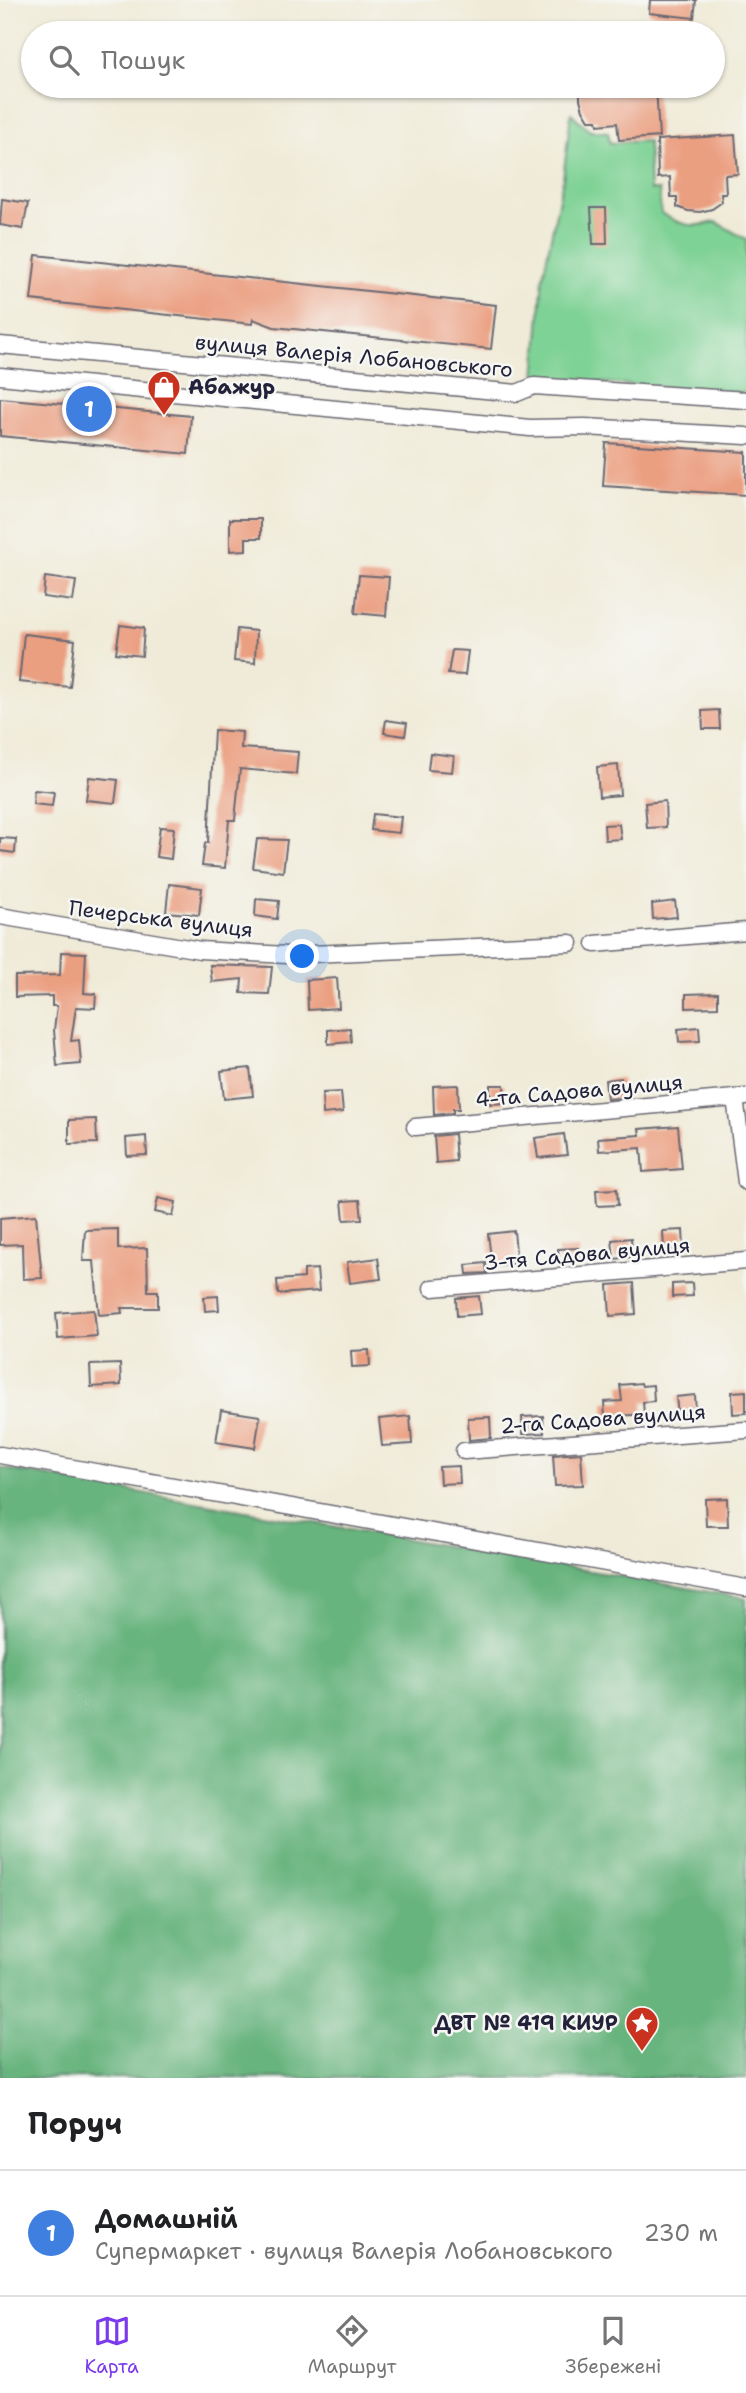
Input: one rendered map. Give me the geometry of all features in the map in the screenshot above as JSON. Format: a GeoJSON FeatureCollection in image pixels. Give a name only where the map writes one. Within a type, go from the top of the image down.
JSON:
{"type":"FeatureCollection","features":[{"type":"Feature","properties":{"kind":"street","name":"вулиця Валерія Лобановського"},"geometry":{"type":"LineString","coordinates":[[0,345],[517,393],[534,386],[746,400]]}},
{"type":"Feature","properties":{"kind":"street"},"geometry":{"type":"LineString","coordinates":[[0,376],[530,428],[585,427],[746,436]]}},
{"type":"Feature","properties":{"kind":"street","name":"Печерська вулиця"},"geometry":{"type":"LineString","coordinates":[[0,916],[157,944],[287,955],[570,943]]}},
{"type":"Feature","properties":{"kind":"street"},"geometry":{"type":"LineString","coordinates":[[594,944],[746,931]]}},
{"type":"Feature","properties":{"kind":"street"},"geometry":{"type":"LineString","coordinates":[[741,1097],[746,1182]]}},
{"type":"Feature","properties":{"kind":"street","name":"4-та Садова вулиця"},"geometry":{"type":"LineString","coordinates":[[415,1127],[741,1097]]}},
{"type":"Feature","properties":{"kind":"street","name":"3-тя Садова вулиця"},"geometry":{"type":"LineString","coordinates":[[432,1288],[746,1261]]}},
{"type":"Feature","properties":{"kind":"street","name":"2-га Садова вулиця"},"geometry":{"type":"LineString","coordinates":[[464,1451],[746,1430]]}},
{"type":"Feature","properties":{"kind":"street"},"geometry":{"type":"LineString","coordinates":[[0,1455],[746,1588]]}},
{"type":"Feature","properties":{"kind":"green space"},"geometry":{"type":"Polygon","coordinates":[[[571,113],[590,131],[608,132],[610,143],[648,141],[650,190],[659,190],[661,213],[687,225],[716,222],[746,239],[746,393],[535,378],[543,276],[563,179],[571,113]]]}},
{"type":"Feature","properties":{"kind":"green space"},"geometry":{"type":"Polygon","coordinates":[[[0,1468],[746,1598],[746,2078],[0,2078],[0,1468]]]}},
{"type":"Feature","properties":{"kind":"building"},"geometry":{"type":"Polygon","coordinates":[[[650,0],[696,0],[694,18],[649,13],[650,0]]]}},
{"type":"Feature","properties":{"kind":"building"},"geometry":{"type":"Polygon","coordinates":[[[657,98],[659,137],[619,140],[617,123],[598,125],[597,120],[589,120],[580,99],[657,98]]]}},
{"type":"Feature","properties":{"kind":"building"},"geometry":{"type":"Polygon","coordinates":[[[735,135],[738,174],[725,175],[726,194],[721,194],[722,202],[712,209],[700,212],[677,207],[677,197],[671,197],[670,177],[658,178],[657,140],[735,135]]]}},
{"type":"Feature","properties":{"kind":"building"},"geometry":{"type":"Polygon","coordinates":[[[2,199],[28,203],[23,229],[0,225],[2,199]]]}},
{"type":"Feature","properties":{"kind":"building"},"geometry":{"type":"Polygon","coordinates":[[[591,208],[606,208],[607,244],[593,244],[591,208]]]}},
{"type":"Feature","properties":{"kind":"building"},"geometry":{"type":"Polygon","coordinates":[[[36,255],[496,305],[491,349],[274,327],[253,319],[252,324],[31,300],[36,255]]]}},
{"type":"Feature","properties":{"kind":"building"},"geometry":{"type":"Polygon","coordinates":[[[0,398],[191,416],[188,454],[0,436],[0,398]]]}},
{"type":"Feature","properties":{"kind":"building"},"geometry":{"type":"Polygon","coordinates":[[[606,443],[746,452],[746,495],[603,486],[606,443]]]}},
{"type":"Feature","properties":{"kind":"building"},"geometry":{"type":"Polygon","coordinates":[[[230,519],[261,519],[261,538],[246,538],[246,550],[230,551],[230,519]]]}},
{"type":"Feature","properties":{"kind":"building"},"geometry":{"type":"Polygon","coordinates":[[[359,575],[389,577],[386,616],[355,613],[359,575]]]}},
{"type":"Feature","properties":{"kind":"building"},"geometry":{"type":"Polygon","coordinates":[[[45,577],[76,581],[73,601],[43,597],[45,577]]]}},
{"type":"Feature","properties":{"kind":"building"},"geometry":{"type":"Polygon","coordinates":[[[120,625],[144,628],[142,656],[116,653],[120,625]]]}},
{"type":"Feature","properties":{"kind":"building"},"geometry":{"type":"Polygon","coordinates":[[[237,629],[256,631],[255,663],[234,661],[237,629]]]}},
{"type":"Feature","properties":{"kind":"building"},"geometry":{"type":"Polygon","coordinates":[[[24,634],[75,640],[70,687],[19,682],[24,634]]]}},
{"type":"Feature","properties":{"kind":"building"},"geometry":{"type":"Polygon","coordinates":[[[452,650],[468,651],[465,675],[448,674],[452,650]]]}},
{"type":"Feature","properties":{"kind":"building"},"geometry":{"type":"Polygon","coordinates":[[[719,710],[720,729],[703,729],[702,711],[719,710]]]}},
{"type":"Feature","properties":{"kind":"building"},"geometry":{"type":"Polygon","coordinates":[[[386,720],[407,723],[405,736],[384,733],[386,720]]]}},
{"type":"Feature","properties":{"kind":"building"},"geometry":{"type":"Polygon","coordinates":[[[214,730],[242,732],[241,748],[298,752],[296,774],[240,769],[235,820],[229,820],[225,868],[202,866],[205,843],[208,843],[214,730]]]}},
{"type":"Feature","properties":{"kind":"building"},"geometry":{"type":"Polygon","coordinates":[[[430,753],[454,756],[452,772],[428,770],[430,753]]]}},
{"type":"Feature","properties":{"kind":"building"},"geometry":{"type":"Polygon","coordinates":[[[618,765],[620,795],[599,797],[597,767],[618,765]]]}},
{"type":"Feature","properties":{"kind":"building"},"geometry":{"type":"Polygon","coordinates":[[[89,777],[118,780],[115,803],[86,800],[89,777]]]}},
{"type":"Feature","properties":{"kind":"building"},"geometry":{"type":"Polygon","coordinates":[[[34,790],[54,792],[52,806],[33,804],[34,790]]]}},
{"type":"Feature","properties":{"kind":"building"},"geometry":{"type":"Polygon","coordinates":[[[665,801],[666,827],[647,828],[645,803],[665,801]]]}},
{"type":"Feature","properties":{"kind":"building"},"geometry":{"type":"Polygon","coordinates":[[[373,814],[401,817],[399,833],[371,830],[373,814]]]}},
{"type":"Feature","properties":{"kind":"building"},"geometry":{"type":"Polygon","coordinates":[[[619,824],[621,839],[605,840],[604,825],[619,824]]]}},
{"type":"Feature","properties":{"kind":"building"},"geometry":{"type":"Polygon","coordinates":[[[160,827],[174,828],[171,859],[156,857],[160,827]]]}},
{"type":"Feature","properties":{"kind":"building"},"geometry":{"type":"Polygon","coordinates":[[[0,838],[16,839],[15,853],[0,851],[0,838]]]}},
{"type":"Feature","properties":{"kind":"building"},"geometry":{"type":"Polygon","coordinates":[[[257,839],[287,840],[283,872],[253,868],[257,839]]]}},
{"type":"Feature","properties":{"kind":"building"},"geometry":{"type":"Polygon","coordinates":[[[169,884],[202,888],[199,915],[166,912],[169,884]]]}},
{"type":"Feature","properties":{"kind":"building"},"geometry":{"type":"Polygon","coordinates":[[[256,899],[279,901],[277,919],[255,916],[256,899]]]}},
{"type":"Feature","properties":{"kind":"building"},"geometry":{"type":"Polygon","coordinates":[[[675,901],[677,917],[653,919],[652,904],[675,901]]]}},
{"type":"Feature","properties":{"kind":"building"},"geometry":{"type":"Polygon","coordinates":[[[61,952],[86,953],[84,993],[96,994],[95,1008],[76,1007],[71,1041],[79,1040],[81,1064],[57,1066],[54,1030],[57,1006],[52,1006],[52,996],[15,997],[15,976],[60,975],[61,952]]]}},
{"type":"Feature","properties":{"kind":"building"},"geometry":{"type":"Polygon","coordinates":[[[210,965],[272,967],[269,994],[241,993],[242,979],[212,982],[210,965]]]}},
{"type":"Feature","properties":{"kind":"building"},"geometry":{"type":"Polygon","coordinates":[[[337,978],[339,1008],[308,1010],[307,980],[337,978]]]}},
{"type":"Feature","properties":{"kind":"building"},"geometry":{"type":"Polygon","coordinates":[[[718,993],[718,1007],[686,1008],[686,994],[718,993]]]}},
{"type":"Feature","properties":{"kind":"building"},"geometry":{"type":"Polygon","coordinates":[[[699,1027],[700,1041],[679,1042],[678,1029],[699,1027]]]}},
{"type":"Feature","properties":{"kind":"building"},"geometry":{"type":"Polygon","coordinates":[[[350,1028],[351,1042],[328,1044],[328,1030],[350,1028]]]}},
{"type":"Feature","properties":{"kind":"building"},"geometry":{"type":"Polygon","coordinates":[[[250,1068],[253,1096],[224,1099],[221,1071],[250,1068]]]}},
{"type":"Feature","properties":{"kind":"building"},"geometry":{"type":"Polygon","coordinates":[[[621,1078],[623,1098],[607,1099],[605,1080],[621,1078]]]}},
{"type":"Feature","properties":{"kind":"building"},"geometry":{"type":"Polygon","coordinates":[[[458,1085],[459,1109],[453,1109],[453,1113],[434,1115],[433,1086],[458,1085]]]}},
{"type":"Feature","properties":{"kind":"building"},"geometry":{"type":"Polygon","coordinates":[[[490,1085],[504,1085],[505,1103],[490,1104],[490,1085]]]}},
{"type":"Feature","properties":{"kind":"building"},"geometry":{"type":"Polygon","coordinates":[[[341,1092],[343,1112],[323,1114],[322,1093],[341,1092]]]}},
{"type":"Feature","properties":{"kind":"building"},"geometry":{"type":"Polygon","coordinates":[[[96,1119],[97,1143],[69,1144],[69,1120],[96,1119]]]}},
{"type":"Feature","properties":{"kind":"building"},"geometry":{"type":"Polygon","coordinates":[[[678,1126],[682,1169],[643,1172],[641,1148],[599,1151],[598,1138],[640,1135],[639,1129],[678,1126]]]}},
{"type":"Feature","properties":{"kind":"building"},"geometry":{"type":"Polygon","coordinates":[[[454,1134],[456,1161],[436,1163],[434,1136],[454,1134]]]}},
{"type":"Feature","properties":{"kind":"building"},"geometry":{"type":"Polygon","coordinates":[[[564,1134],[567,1155],[538,1158],[535,1138],[564,1134]]]}},
{"type":"Feature","properties":{"kind":"building"},"geometry":{"type":"Polygon","coordinates":[[[146,1136],[147,1155],[127,1156],[126,1138],[146,1136]]]}},
{"type":"Feature","properties":{"kind":"building"},"geometry":{"type":"Polygon","coordinates":[[[617,1189],[618,1205],[597,1206],[596,1190],[617,1189]]]}},
{"type":"Feature","properties":{"kind":"building"},"geometry":{"type":"Polygon","coordinates":[[[158,1198],[176,1202],[173,1216],[155,1212],[158,1198]]]}},
{"type":"Feature","properties":{"kind":"building"},"geometry":{"type":"Polygon","coordinates":[[[360,1200],[362,1219],[344,1220],[342,1201],[360,1200]]]}},
{"type":"Feature","properties":{"kind":"building"},"geometry":{"type":"Polygon","coordinates":[[[36,1215],[42,1278],[23,1279],[22,1244],[0,1245],[0,1218],[36,1215]]]}},
{"type":"Feature","properties":{"kind":"building"},"geometry":{"type":"Polygon","coordinates":[[[118,1229],[118,1249],[147,1248],[148,1291],[158,1291],[158,1308],[121,1308],[122,1313],[99,1315],[94,1261],[83,1261],[85,1230],[118,1229]]]}},
{"type":"Feature","properties":{"kind":"building"},"geometry":{"type":"Polygon","coordinates":[[[683,1230],[684,1248],[664,1250],[663,1231],[683,1230]]]}},
{"type":"Feature","properties":{"kind":"building"},"geometry":{"type":"Polygon","coordinates":[[[514,1231],[517,1263],[492,1266],[488,1234],[514,1231]]]}},
{"type":"Feature","properties":{"kind":"building"},"geometry":{"type":"Polygon","coordinates":[[[631,1238],[633,1257],[614,1259],[612,1240],[631,1238]]]}},
{"type":"Feature","properties":{"kind":"building"},"geometry":{"type":"Polygon","coordinates":[[[578,1248],[579,1261],[559,1264],[558,1249],[578,1248]]]}},
{"type":"Feature","properties":{"kind":"building"},"geometry":{"type":"Polygon","coordinates":[[[378,1258],[381,1279],[350,1283],[347,1262],[378,1258]]]}},
{"type":"Feature","properties":{"kind":"building"},"geometry":{"type":"Polygon","coordinates":[[[486,1263],[487,1273],[467,1274],[466,1265],[486,1263]]]}},
{"type":"Feature","properties":{"kind":"building"},"geometry":{"type":"Polygon","coordinates":[[[317,1269],[319,1291],[278,1294],[277,1280],[304,1278],[304,1270],[317,1269]]]}},
{"type":"Feature","properties":{"kind":"building"},"geometry":{"type":"Polygon","coordinates":[[[634,1283],[636,1314],[610,1316],[608,1285],[634,1283]]]}},
{"type":"Feature","properties":{"kind":"building"},"geometry":{"type":"Polygon","coordinates":[[[692,1283],[693,1296],[672,1297],[672,1284],[692,1283]]]}},
{"type":"Feature","properties":{"kind":"building"},"geometry":{"type":"Polygon","coordinates":[[[218,1296],[219,1310],[205,1311],[204,1297],[218,1296]]]}},
{"type":"Feature","properties":{"kind":"building"},"geometry":{"type":"Polygon","coordinates":[[[479,1296],[481,1314],[457,1316],[456,1298],[479,1296]]]}},
{"type":"Feature","properties":{"kind":"building"},"geometry":{"type":"Polygon","coordinates":[[[94,1310],[97,1336],[58,1339],[56,1313],[94,1310]]]}},
{"type":"Feature","properties":{"kind":"building"},"geometry":{"type":"Polygon","coordinates":[[[369,1350],[370,1366],[352,1367],[351,1351],[369,1350]]]}},
{"type":"Feature","properties":{"kind":"building"},"geometry":{"type":"Polygon","coordinates":[[[120,1364],[121,1385],[91,1387],[90,1365],[120,1364]]]}},
{"type":"Feature","properties":{"kind":"building"},"geometry":{"type":"Polygon","coordinates":[[[641,1383],[642,1386],[653,1385],[654,1401],[643,1402],[644,1414],[605,1417],[604,1402],[622,1401],[620,1385],[641,1383]]]}},
{"type":"Feature","properties":{"kind":"building"},"geometry":{"type":"Polygon","coordinates":[[[746,1391],[746,1413],[733,1414],[732,1392],[746,1391]]]}},
{"type":"Feature","properties":{"kind":"building"},"geometry":{"type":"Polygon","coordinates":[[[695,1395],[696,1413],[678,1414],[676,1397],[695,1395]]]}},
{"type":"Feature","properties":{"kind":"building"},"geometry":{"type":"Polygon","coordinates":[[[221,1410],[260,1416],[255,1448],[216,1442],[221,1410]]]}},
{"type":"Feature","properties":{"kind":"building"},"geometry":{"type":"Polygon","coordinates":[[[410,1416],[412,1444],[382,1446],[379,1419],[410,1416]]]}},
{"type":"Feature","properties":{"kind":"building"},"geometry":{"type":"Polygon","coordinates":[[[543,1416],[544,1433],[523,1434],[522,1417],[543,1416]]]}},
{"type":"Feature","properties":{"kind":"building"},"geometry":{"type":"Polygon","coordinates":[[[490,1417],[491,1438],[469,1440],[468,1418],[490,1417]]]}},
{"type":"Feature","properties":{"kind":"building"},"geometry":{"type":"Polygon","coordinates":[[[581,1453],[583,1485],[555,1486],[553,1455],[581,1453]]]}},
{"type":"Feature","properties":{"kind":"building"},"geometry":{"type":"Polygon","coordinates":[[[459,1466],[460,1483],[440,1484],[439,1467],[459,1466]]]}},
{"type":"Feature","properties":{"kind":"building"},"geometry":{"type":"Polygon","coordinates":[[[727,1498],[728,1526],[706,1526],[705,1499],[727,1498]]]}},
{"type":"Feature","properties":{"kind":"place","name":"Домашній"},"geometry":{"type":"Point","coordinates":[89,409]}},
{"type":"Feature","properties":{"kind":"place","name":"Абажур"},"geometry":{"type":"Point","coordinates":[164,417]}},
{"type":"Feature","properties":{"kind":"place","name":"ДВТ № 419 КИУР"},"geometry":{"type":"Point","coordinates":[642,2053]}}]}
